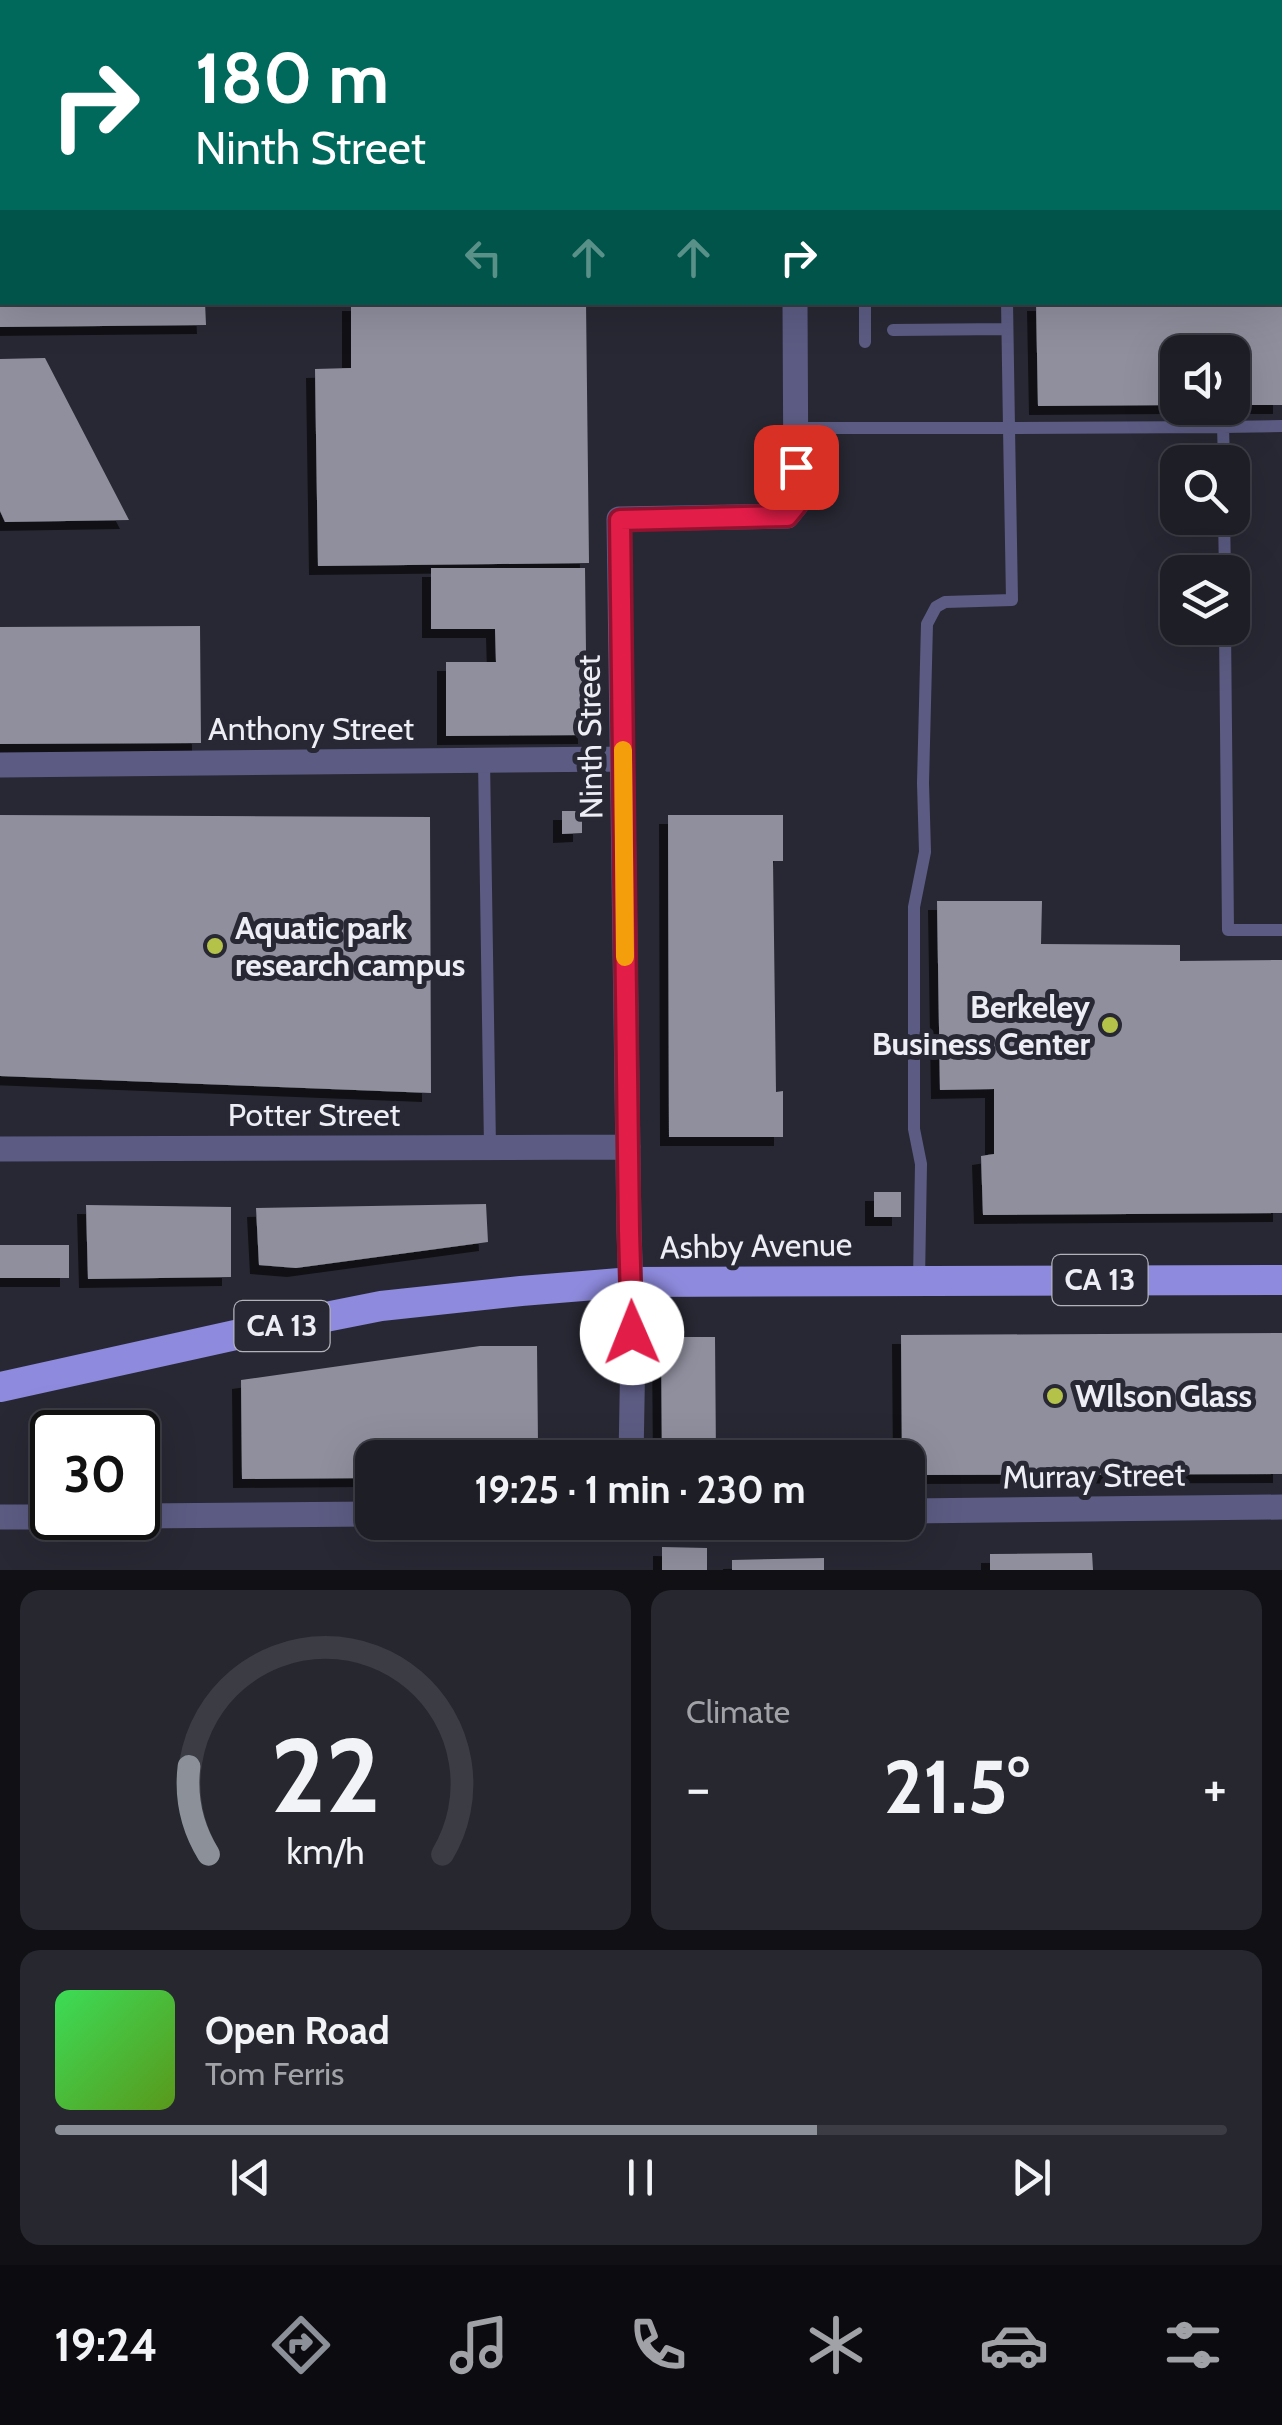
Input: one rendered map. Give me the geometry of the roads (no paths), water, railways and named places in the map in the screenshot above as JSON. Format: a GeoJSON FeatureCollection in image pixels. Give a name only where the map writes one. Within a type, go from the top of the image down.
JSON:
{"type":"FeatureCollection","features":[{"type":"Feature","properties":{"kind":"main road","name":"Ashby Avenue"},"geometry":{"type":"LineString","coordinates":[[0,1388],[381,1306],[520,1291],[632,1282],[1282,1280]]}},
{"type":"Feature","properties":{"kind":"street","name":"Ninth Street"},"geometry":{"type":"LineString","coordinates":[[631,1440],[620,520],[787,516],[796,505],[794,305]]}},
{"type":"Feature","properties":{"kind":"street","name":"Anthony Street"},"geometry":{"type":"LineString","coordinates":[[0,765],[622,759]]}},
{"type":"Feature","properties":{"kind":"street","name":"Potter Street"},"geometry":{"type":"LineString","coordinates":[[0,1149],[628,1147]]}},
{"type":"Feature","properties":{"kind":"street","name":"Murray Street"},"geometry":{"type":"LineString","coordinates":[[925,1510],[1282,1507]]}},
{"type":"Feature","properties":{"kind":"street"},"geometry":{"type":"LineString","coordinates":[[160,1516],[355,1514]]}},
{"type":"Feature","properties":{"kind":"street"},"geometry":{"type":"LineString","coordinates":[[0,1517],[30,1517]]}},
{"type":"Feature","properties":{"kind":"lane"},"geometry":{"type":"LineString","coordinates":[[865,305],[865,342]]}},
{"type":"Feature","properties":{"kind":"lane"},"geometry":{"type":"LineString","coordinates":[[919,1280],[922,1164],[914,1130],[914,907],[924,852],[927,624],[936,607],[945,602],[1012,600],[1007,305]]}},
{"type":"Feature","properties":{"kind":"lane"},"geometry":{"type":"LineString","coordinates":[[893,330],[1007,329]]}},
{"type":"Feature","properties":{"kind":"lane"},"geometry":{"type":"LineString","coordinates":[[794,428],[1282,426]]}},
{"type":"Feature","properties":{"kind":"lane"},"geometry":{"type":"LineString","coordinates":[[1223,427],[1224,445]]}},
{"type":"Feature","properties":{"kind":"lane"},"geometry":{"type":"LineString","coordinates":[[1225,645],[1228,930],[1282,930]]}},
{"type":"Feature","properties":{"kind":"lane"},"geometry":{"type":"LineString","coordinates":[[484,760],[490,1147]]}},
{"type":"Feature","properties":{"kind":"place","name":"Aquatic park research campus"},"geometry":{"type":"Point","coordinates":[215,946]}},
{"type":"Feature","properties":{"kind":"place","name":"Berkeley Business Center"},"geometry":{"type":"Point","coordinates":[1110,1025]}},
{"type":"Feature","properties":{"kind":"place","name":"WIlson Glass"},"geometry":{"type":"Point","coordinates":[1055,1396]}}]}
